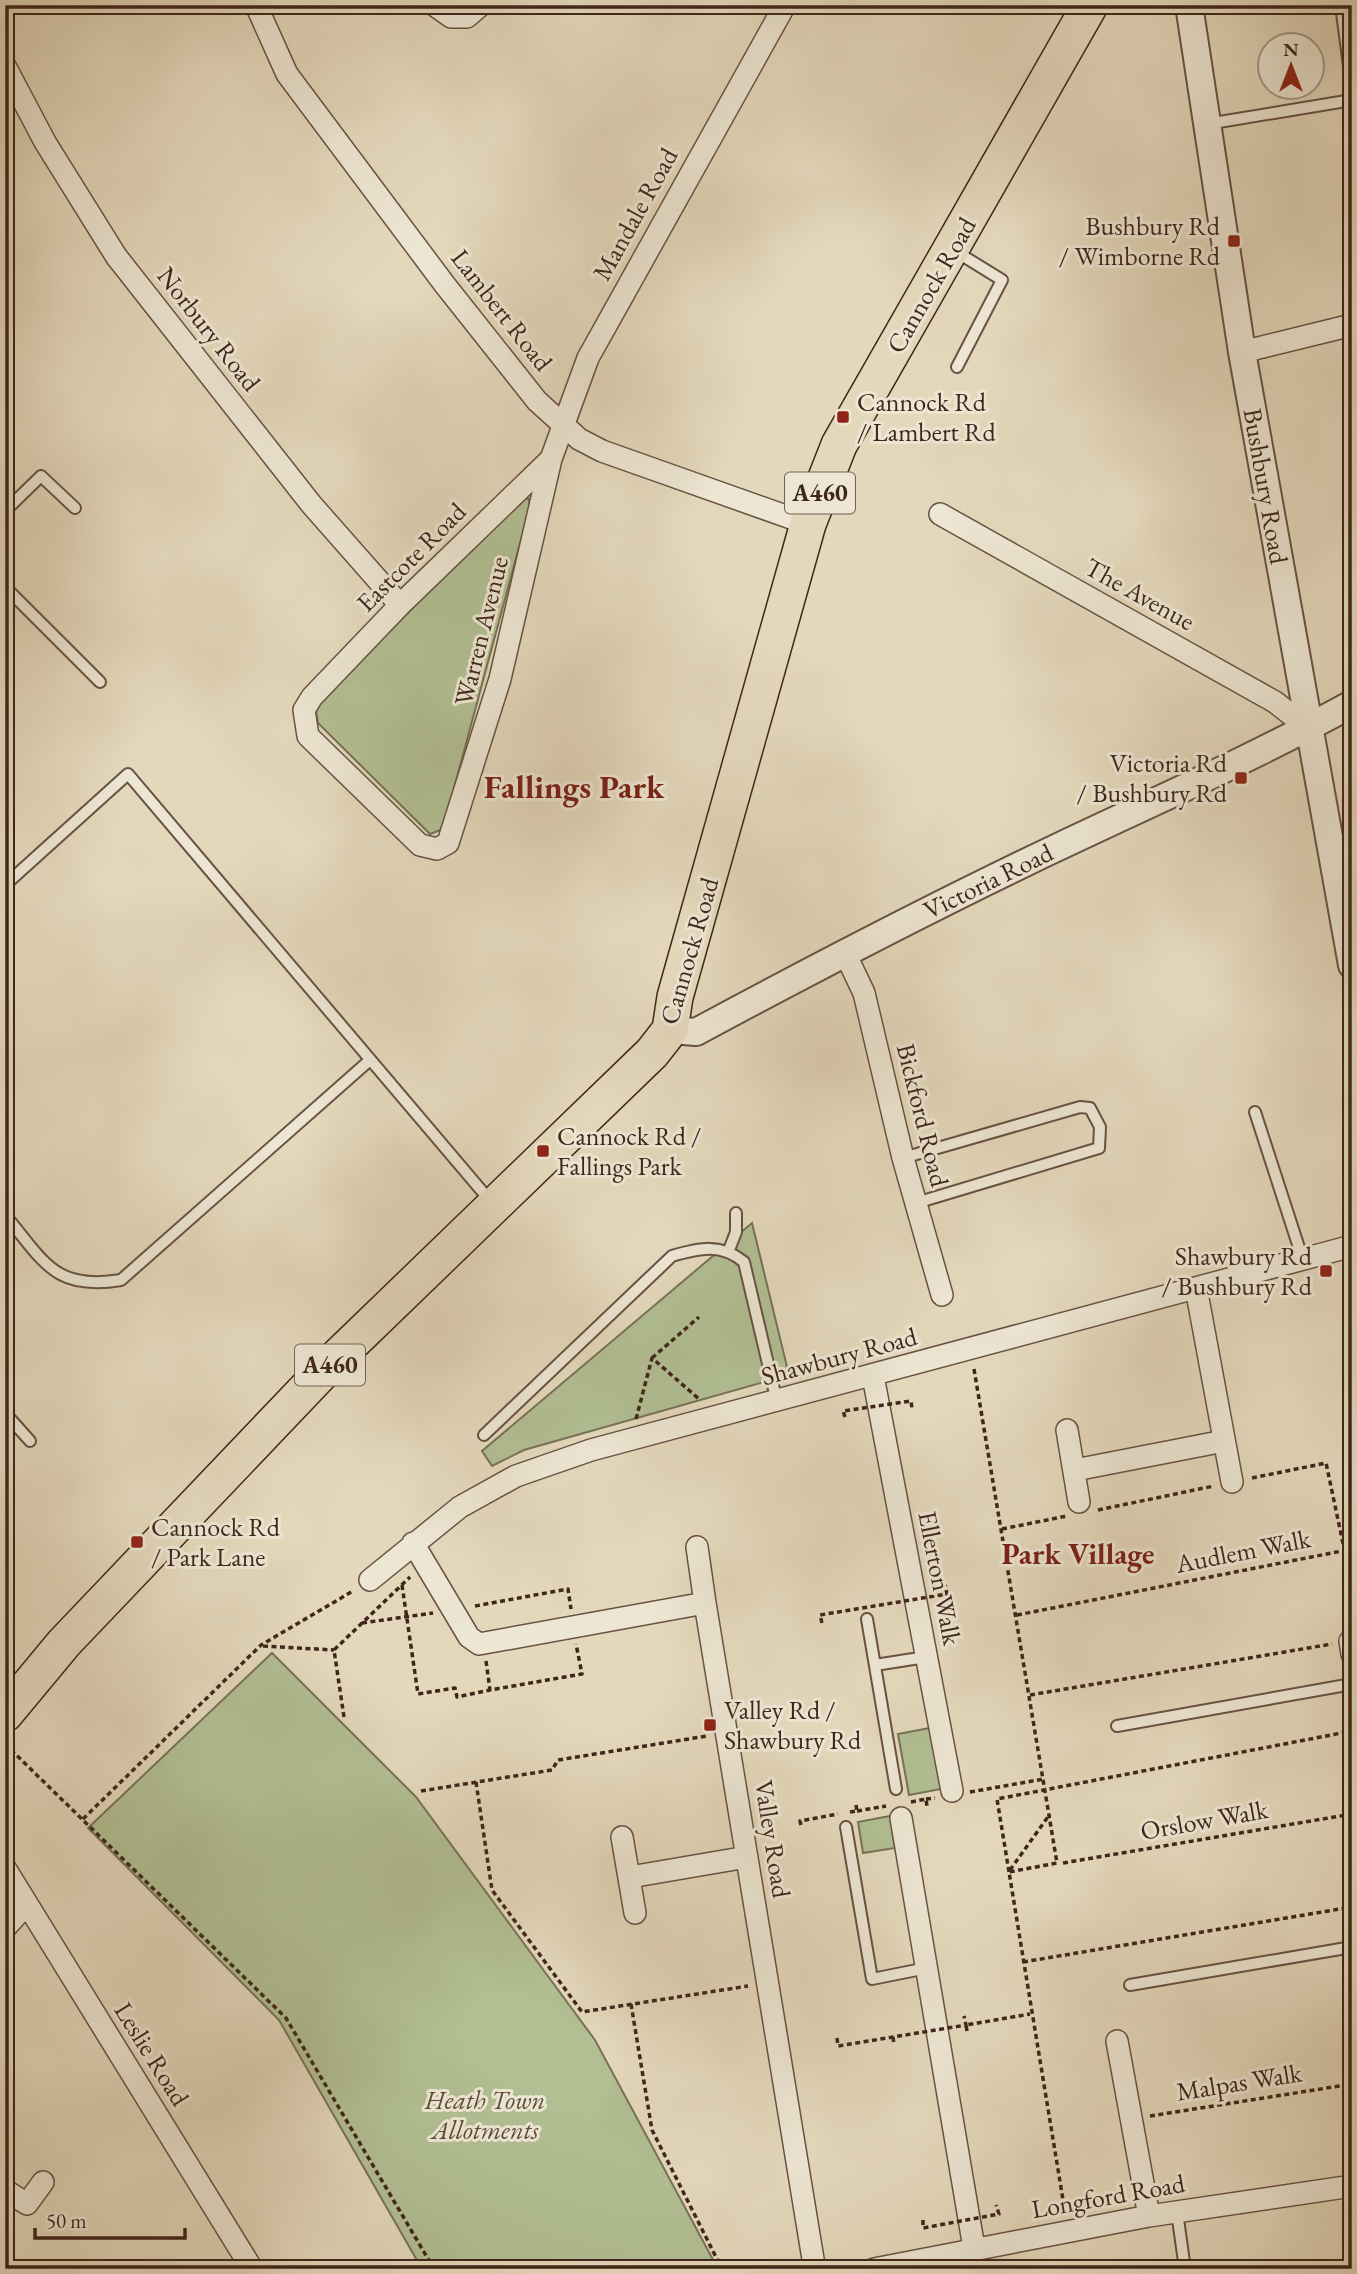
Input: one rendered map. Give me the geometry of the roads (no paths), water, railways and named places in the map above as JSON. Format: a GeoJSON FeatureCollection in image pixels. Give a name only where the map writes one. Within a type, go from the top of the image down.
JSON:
{"type":"FeatureCollection","features":[{"type":"Feature","properties":{"kind":"highway","name":"Cannock Road"},"geometry":{"type":"LineString","coordinates":[[5,1714],[64,1643],[328,1366],[652,1054],[670,1030],[675,998],[808,524],[839,445],[1090,5]]}},
{"type":"Feature","properties":{"kind":"street","name":"Lambert Road"},"geometry":{"type":"LineString","coordinates":[[256,5],[288,74],[445,285],[537,401],[579,439],[603,451],[808,524]]}},
{"type":"Feature","properties":{"kind":"street"},"geometry":{"type":"LineString","coordinates":[[434,5],[451,17],[467,17],[481,5]]}},
{"type":"Feature","properties":{"kind":"street","name":"Mandale Road"},"geometry":{"type":"LineString","coordinates":[[551,459],[588,358],[627,283],[785,5]]}},
{"type":"Feature","properties":{"kind":"street","name":"Bushbury Road"},"geometry":{"type":"LineString","coordinates":[[1189,5],[1242,352],[1308,728],[1348,918],[1352,965]]}},
{"type":"Feature","properties":{"kind":"street","name":"Norbury Road"},"geometry":{"type":"LineString","coordinates":[[5,66],[45,142],[116,256],[311,504],[400,605]]}},
{"type":"Feature","properties":{"kind":"street"},"geometry":{"type":"LineString","coordinates":[[1242,352],[1352,325]]}},
{"type":"Feature","properties":{"kind":"street","name":"Eastcote Road"},"geometry":{"type":"LineString","coordinates":[[312,697],[400,605],[551,459]]}},
{"type":"Feature","properties":{"kind":"street","name":"Warren Avenue"},"geometry":{"type":"LineString","coordinates":[[312,697],[304,710],[308,736],[420,845],[437,849],[448,843],[500,679],[551,459]]}},
{"type":"Feature","properties":{"kind":"street","name":"The Avenue"},"geometry":{"type":"LineString","coordinates":[[940,514],[1276,702],[1308,728]]}},
{"type":"Feature","properties":{"kind":"street","name":"Victoria Road"},"geometry":{"type":"LineString","coordinates":[[670,1030],[696,1032],[844,951],[1056,848],[1229,769],[1352,704]]}},
{"type":"Feature","properties":{"kind":"street","name":"Bickford Road"},"geometry":{"type":"LineString","coordinates":[[844,951],[864,993],[904,1158],[942,1295]]}},
{"type":"Feature","properties":{"kind":"street","name":"Shawbury Road"},"geometry":{"type":"LineString","coordinates":[[370,1580],[460,1507],[516,1476],[636,1438],[1352,1247]]}},
{"type":"Feature","properties":{"kind":"street"},"geometry":{"type":"LineString","coordinates":[[1196,1288],[1232,1482]]}},
{"type":"Feature","properties":{"kind":"street","name":"Ellerton Walk"},"geometry":{"type":"LineString","coordinates":[[873,1376],[952,1793]]}},
{"type":"Feature","properties":{"kind":"street"},"geometry":{"type":"LineString","coordinates":[[1067,1430],[1082,1509]]}},
{"type":"Feature","properties":{"kind":"street"},"geometry":{"type":"LineString","coordinates":[[1075,1470],[1224,1441]]}},
{"type":"Feature","properties":{"kind":"street"},"geometry":{"type":"LineString","coordinates":[[413,1543],[469,1637],[479,1644],[705,1603]]}},
{"type":"Feature","properties":{"kind":"street","name":"Valley Road"},"geometry":{"type":"LineString","coordinates":[[697,1548],[815,2267]]}},
{"type":"Feature","properties":{"kind":"street"},"geometry":{"type":"LineString","coordinates":[[901,1818],[974,2248]]}},
{"type":"Feature","properties":{"kind":"street"},"geometry":{"type":"LineString","coordinates":[[622,1837],[635,1913]]}},
{"type":"Feature","properties":{"kind":"street"},"geometry":{"type":"LineString","coordinates":[[630,1877],[747,1857]]}},
{"type":"Feature","properties":{"kind":"street","name":"Leslie Road"},"geometry":{"type":"LineString","coordinates":[[5,1868],[252,2269]]}},
{"type":"Feature","properties":{"kind":"street"},"geometry":{"type":"LineString","coordinates":[[5,1928],[27,1904]]}},
{"type":"Feature","properties":{"kind":"street"},"geometry":{"type":"LineString","coordinates":[[1117,2041],[1149,2216]]}},
{"type":"Feature","properties":{"kind":"street"},"geometry":{"type":"LineString","coordinates":[[5,2190],[27,2204],[43,2182]]}},
{"type":"Feature","properties":{"kind":"street","name":"Longford Road"},"geometry":{"type":"LineString","coordinates":[[874,2269],[1149,2216],[1352,2186]]}},
{"type":"Feature","properties":{"kind":"lane"},"geometry":{"type":"LineString","coordinates":[[1341,5],[1352,89]]}},
{"type":"Feature","properties":{"kind":"lane"},"geometry":{"type":"LineString","coordinates":[[1207,124],[1352,100]]}},
{"type":"Feature","properties":{"kind":"lane"},"geometry":{"type":"LineString","coordinates":[[952,250],[1002,280],[957,366]]}},
{"type":"Feature","properties":{"kind":"lane"},"geometry":{"type":"LineString","coordinates":[[5,511],[41,476],[75,508]]}},
{"type":"Feature","properties":{"kind":"lane"},"geometry":{"type":"LineString","coordinates":[[5,587],[100,682]]}},
{"type":"Feature","properties":{"kind":"lane"},"geometry":{"type":"LineString","coordinates":[[5,885],[128,774],[495,1207]]}},
{"type":"Feature","properties":{"kind":"lane"},"geometry":{"type":"LineString","coordinates":[[5,1215],[50,1267],[69,1281],[92,1285],[121,1280],[370,1060]]}},
{"type":"Feature","properties":{"kind":"lane"},"geometry":{"type":"LineString","coordinates":[[904,1158],[1080,1107],[1090,1108],[1100,1127],[1099,1148],[916,1203]]}},
{"type":"Feature","properties":{"kind":"lane"},"geometry":{"type":"LineString","coordinates":[[1255,1112],[1303,1260]]}},
{"type":"Feature","properties":{"kind":"lane"},"geometry":{"type":"LineString","coordinates":[[729,1250],[736,1232],[736,1213]]}},
{"type":"Feature","properties":{"kind":"lane"},"geometry":{"type":"LineString","coordinates":[[484,1435],[673,1256],[696,1249],[729,1250],[744,1262],[777,1402]]}},
{"type":"Feature","properties":{"kind":"lane"},"geometry":{"type":"LineString","coordinates":[[5,1413],[30,1441]]}},
{"type":"Feature","properties":{"kind":"lane"},"geometry":{"type":"LineString","coordinates":[[867,1619],[896,1789]]}},
{"type":"Feature","properties":{"kind":"lane"},"geometry":{"type":"LineString","coordinates":[[875,1665],[926,1657]]}},
{"type":"Feature","properties":{"kind":"lane"},"geometry":{"type":"LineString","coordinates":[[1117,1726],[1352,1684]]}},
{"type":"Feature","properties":{"kind":"lane"},"geometry":{"type":"LineString","coordinates":[[846,1827],[872,1979],[927,1968]]}},
{"type":"Feature","properties":{"kind":"lane"},"geometry":{"type":"LineString","coordinates":[[1130,1984],[1352,1947]]}},
{"type":"Feature","properties":{"kind":"lane"},"geometry":{"type":"LineString","coordinates":[[1177,2212],[1185,2269]]}},
{"type":"Feature","properties":{"kind":"place","name":"Bushbury Rd / Wimborne Rd"},"geometry":{"type":"Point","coordinates":[1234,241]}},
{"type":"Feature","properties":{"kind":"place","name":"Cannock Rd / Lambert Rd"},"geometry":{"type":"Point","coordinates":[843,417]}},
{"type":"Feature","properties":{"kind":"place","name":"Victoria Rd / Bushbury Rd"},"geometry":{"type":"Point","coordinates":[1241,778]}},
{"type":"Feature","properties":{"kind":"place","name":"Cannock Rd / Fallings Park"},"geometry":{"type":"Point","coordinates":[543,1151]}},
{"type":"Feature","properties":{"kind":"place","name":"Shawbury Rd / Bushbury Rd"},"geometry":{"type":"Point","coordinates":[1326,1271]}},
{"type":"Feature","properties":{"kind":"place","name":"Cannock Rd / Park Lane"},"geometry":{"type":"Point","coordinates":[137,1542]}},
{"type":"Feature","properties":{"kind":"place","name":"Valley Rd / Shawbury Rd"},"geometry":{"type":"Point","coordinates":[710,1725]}},
{"type":"Feature","properties":{"kind":"district","name":"Fallings Park"},"geometry":{"type":"Point","coordinates":[574,786]}},
{"type":"Feature","properties":{"kind":"district","name":"Park Village"},"geometry":{"type":"Point","coordinates":[1078,1554]}},
{"type":"Feature","properties":{"kind":"park label","name":"Heath Town Allotments"},"geometry":{"type":"Point","coordinates":[485,2115]}}]}
